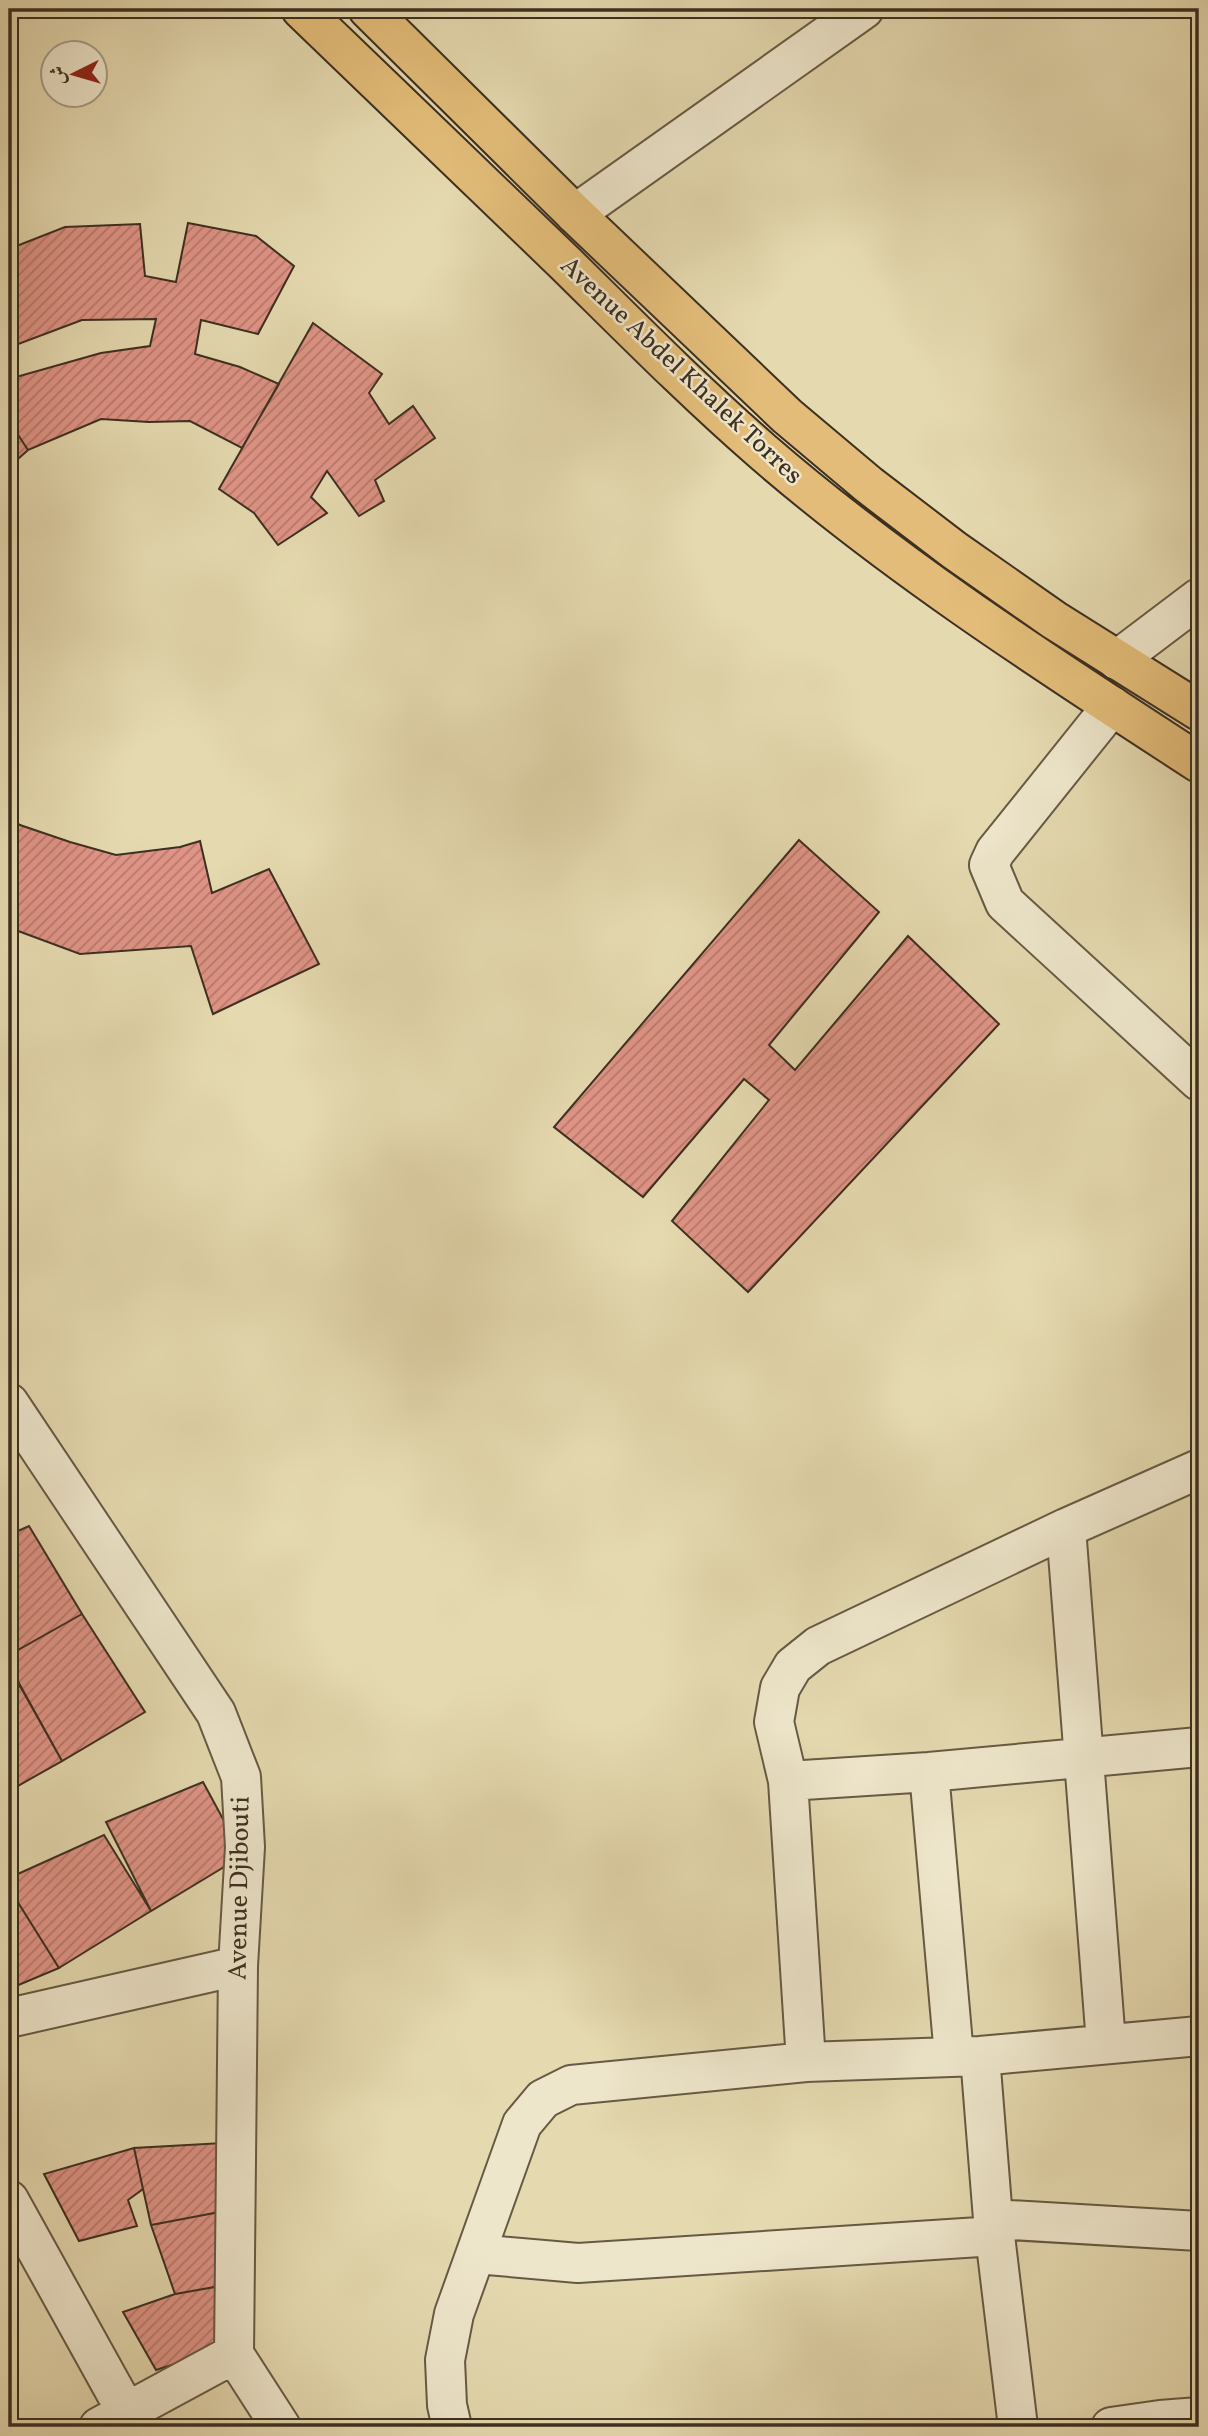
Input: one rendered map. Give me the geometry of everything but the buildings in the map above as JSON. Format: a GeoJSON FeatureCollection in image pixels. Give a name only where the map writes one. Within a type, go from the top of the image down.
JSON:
{"type":"FeatureCollection","features":[{"type":"Feature","properties":{"kind":"main road","name":"Avenue Abdel Khalek Torres"},"geometry":{"type":"LineString","coordinates":[[301,9],[630,330],[763,452],[916,572],[1199,764]]}},
{"type":"Feature","properties":{"kind":"main road","name":"Avenue Abdel Khalek Torres"},"geometry":{"type":"LineString","coordinates":[[368,9],[575,214],[787,416],[869,485],[954,550],[1054,620],[1199,711]]}},
{"type":"Feature","properties":{"kind":"street"},"geometry":{"type":"LineString","coordinates":[[575,214],[864,9]]}},
{"type":"Feature","properties":{"kind":"street"},"geometry":{"type":"LineString","coordinates":[[1117,660],[1199,598]]}},
{"type":"Feature","properties":{"kind":"street"},"geometry":{"type":"LineString","coordinates":[[1112,706],[995,852],[989,865],[1004,903],[1199,1081]]}},
{"type":"Feature","properties":{"kind":"street","name":"Avenue Djibouti"},"geometry":{"type":"LineString","coordinates":[[9,1403],[216,1713],[241,1777],[245,1847],[238,1966],[234,2354]]}},
{"type":"Feature","properties":{"kind":"street"},"geometry":{"type":"LineString","coordinates":[[806,2062],[788,1781],[774,1723],[780,1688],[793,1666],[818,1646],[1066,1528],[1199,1469]]}},
{"type":"Feature","properties":{"kind":"street"},"geometry":{"type":"LineString","coordinates":[[1066,1528],[1106,2043]]}},
{"type":"Feature","properties":{"kind":"street"},"geometry":{"type":"LineString","coordinates":[[788,1781],[929,1772],[1199,1747]]}},
{"type":"Feature","properties":{"kind":"street"},"geometry":{"type":"LineString","coordinates":[[929,1772],[967,2056],[994,2227],[1018,2427]]}},
{"type":"Feature","properties":{"kind":"street"},"geometry":{"type":"LineString","coordinates":[[9,2018],[238,1966]]}},
{"type":"Feature","properties":{"kind":"street"},"geometry":{"type":"LineString","coordinates":[[452,2427],[447,2405],[445,2360],[454,2314],[522,2124],[543,2099],[572,2085],[806,2062],[967,2056],[1199,2036]]}},
{"type":"Feature","properties":{"kind":"street"},"geometry":{"type":"LineString","coordinates":[[9,2200],[113,2420],[234,2354],[281,2427]]}},
{"type":"Feature","properties":{"kind":"street"},"geometry":{"type":"LineString","coordinates":[[476,2254],[578,2263],[994,2227],[1199,2231]]}},
{"type":"Feature","properties":{"kind":"street"},"geometry":{"type":"LineString","coordinates":[[1111,2427],[1199,2417]]}}]}
